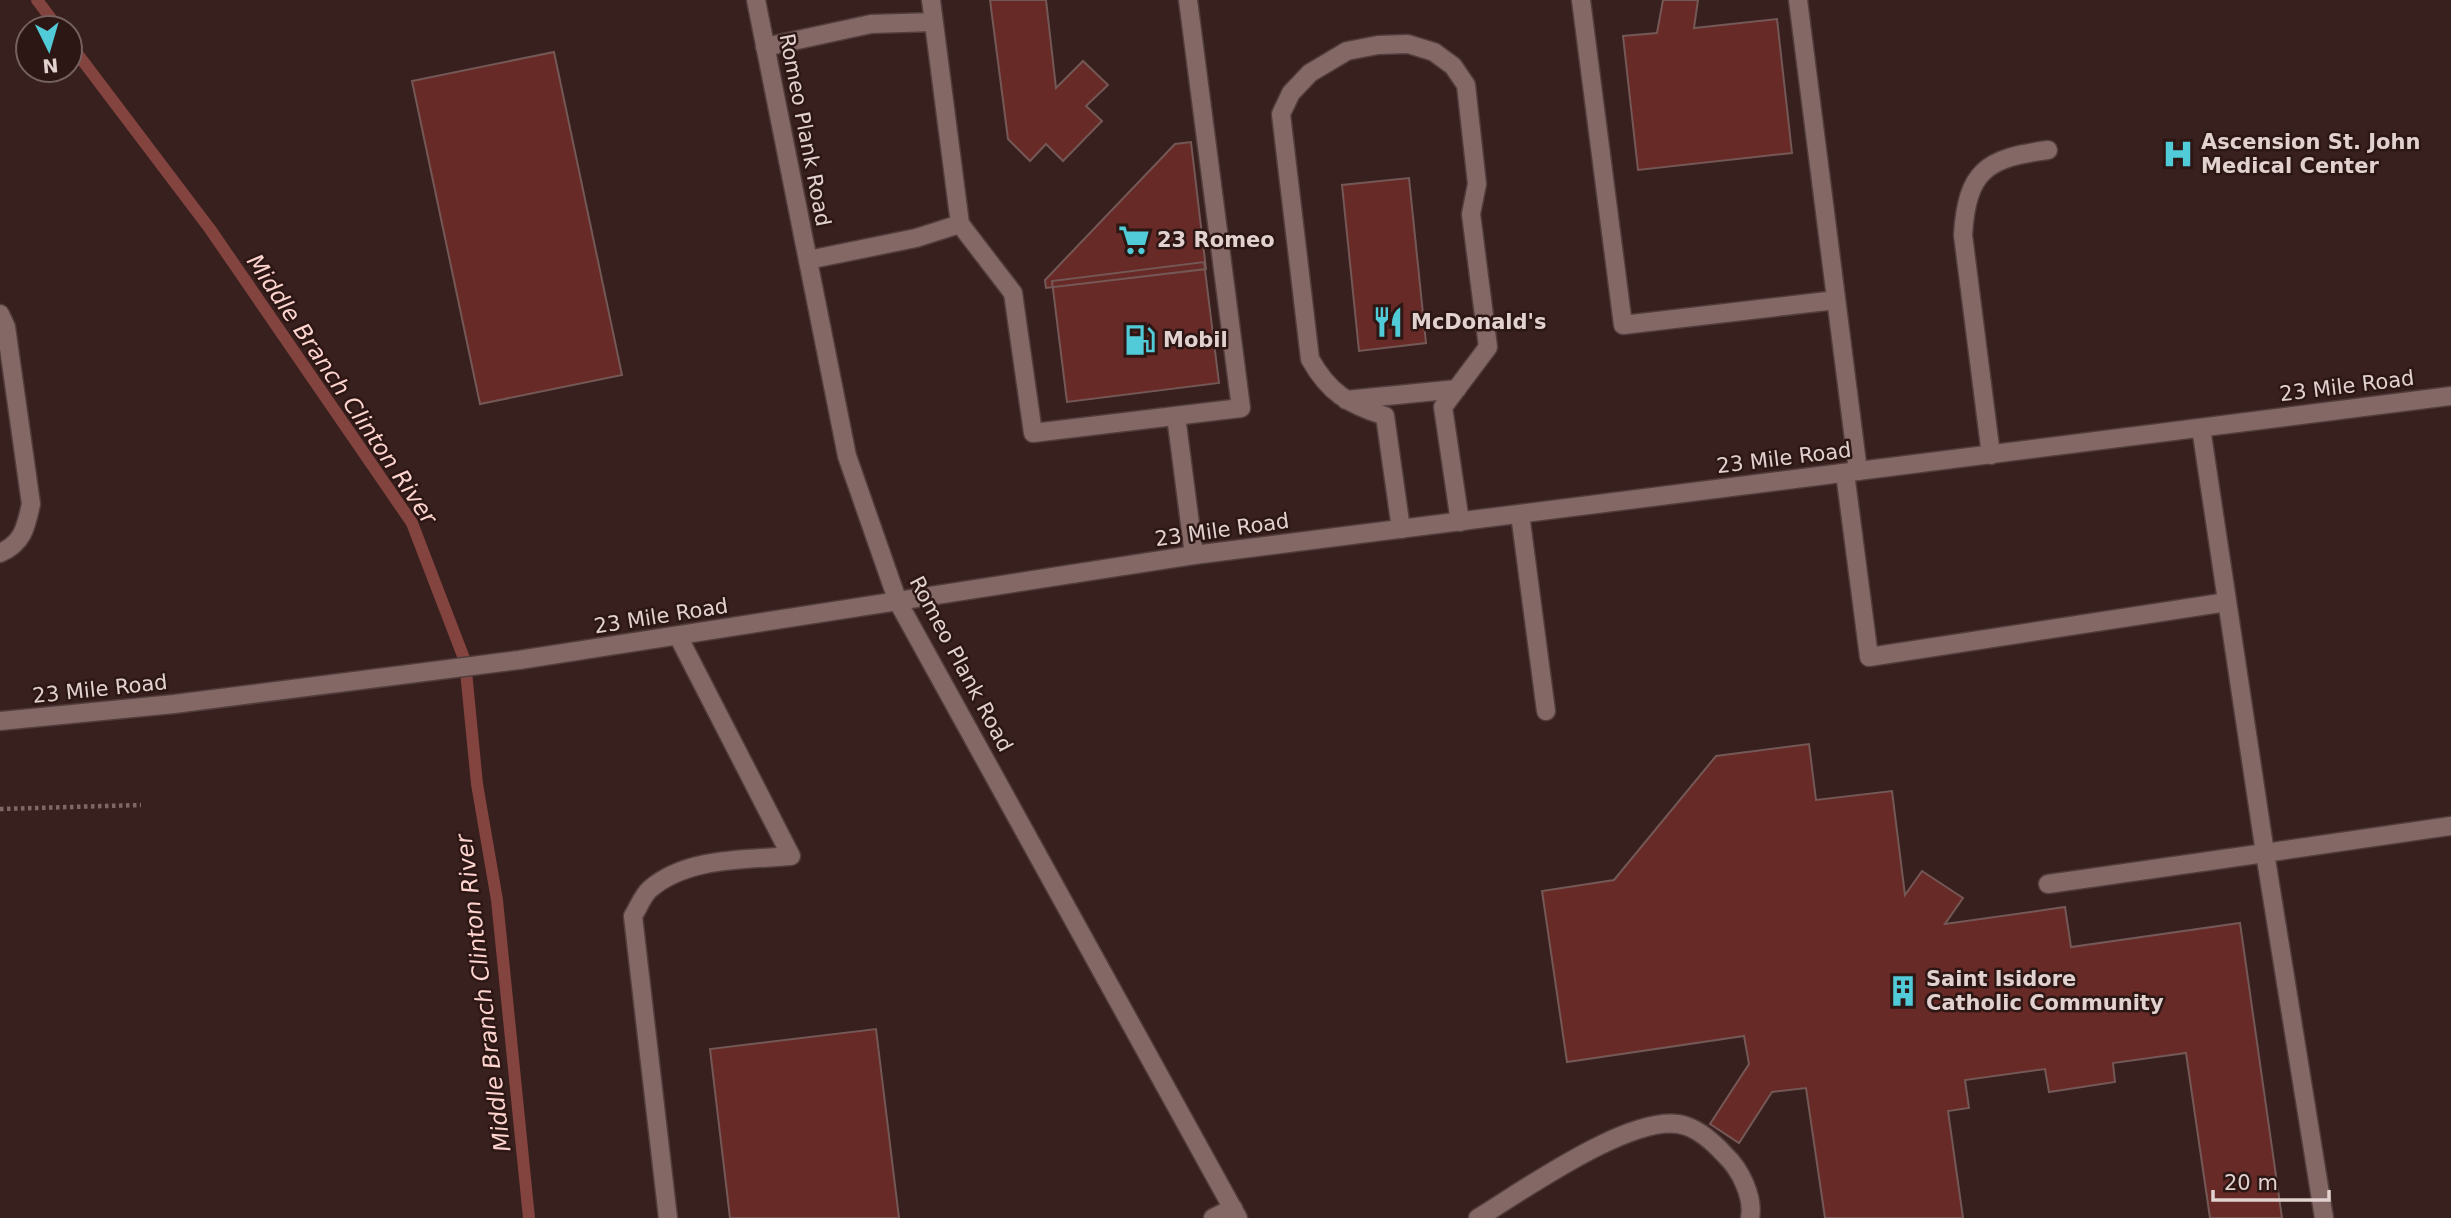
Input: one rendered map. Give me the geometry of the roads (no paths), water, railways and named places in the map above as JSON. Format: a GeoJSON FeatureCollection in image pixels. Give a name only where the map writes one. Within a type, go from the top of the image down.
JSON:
{"type":"FeatureCollection","features":[{"type":"Feature","properties":{"kind":"main road","name":"Romeo Plank Road"},"geometry":{"type":"LineString","coordinates":[[756,0],[847,456],[898,602],[1235,1213]]}},
{"type":"Feature","properties":{"kind":"main road"},"geometry":{"type":"LineString","coordinates":[[931,0],[960,224],[1013,293],[1032,433],[1241,408],[1188,0]]}},
{"type":"Feature","properties":{"kind":"main road"},"geometry":{"type":"LineString","coordinates":[[1581,0],[1623,326],[1836,300]]}},
{"type":"Feature","properties":{"kind":"main road"},"geometry":{"type":"LineString","coordinates":[[1798,0],[1836,300],[1869,657],[2227,602]]}},
{"type":"Feature","properties":{"kind":"main road"},"geometry":{"type":"LineString","coordinates":[[765,47],[871,24],[933,22]]}},
{"type":"Feature","properties":{"kind":"main road"},"geometry":{"type":"LineString","coordinates":[[1401,529],[1385,416],[1346,400],[1324,383],[1310,359],[1282,114],[1291,93],[1328,59],[1347,51],[1378,45],[1408,44],[1434,52],[1453,66],[1466,85],[1477,184],[1471,214],[1488,347],[1443,407],[1460,522]]}},
{"type":"Feature","properties":{"kind":"main road"},"geometry":{"type":"LineString","coordinates":[[1991,455],[1964,235],[1965,211],[1984,169],[2007,155],[2048,149]]}},
{"type":"Feature","properties":{"kind":"main road"},"geometry":{"type":"LineString","coordinates":[[808,260],[916,238],[960,224]]}},
{"type":"Feature","properties":{"kind":"main road"},"geometry":{"type":"LineString","coordinates":[[0,314],[6,327],[31,504],[25,532],[13,547],[0,553]]}},
{"type":"Feature","properties":{"kind":"main road"},"geometry":{"type":"LineString","coordinates":[[1346,400],[1457,389]]}},
{"type":"Feature","properties":{"kind":"main road","name":"23 Mile Road"},"geometry":{"type":"LineString","coordinates":[[0,721],[174,704],[519,660],[1194,555],[2451,396]]}},
{"type":"Feature","properties":{"kind":"main road"},"geometry":{"type":"LineString","coordinates":[[1176,416],[1194,555]]}},
{"type":"Feature","properties":{"kind":"main road"},"geometry":{"type":"LineString","coordinates":[[2201,428],[2265,853],[2324,1218]]}},
{"type":"Feature","properties":{"kind":"main road"},"geometry":{"type":"LineString","coordinates":[[1520,514],[1546,711]]}},
{"type":"Feature","properties":{"kind":"main road"},"geometry":{"type":"LineString","coordinates":[[668,1218],[633,916],[649,890],[677,872],[710,863],[791,856],[678,636]]}},
{"type":"Feature","properties":{"kind":"main road"},"geometry":{"type":"LineString","coordinates":[[2048,884],[2451,826]]}},
{"type":"Feature","properties":{"kind":"main road"},"geometry":{"type":"LineString","coordinates":[[1478,1218],[1603,1143],[1629,1131],[1660,1125],[1686,1125],[1713,1143],[1733,1163],[1745,1185],[1750,1218]]}},
{"type":"Feature","properties":{"kind":"main road"},"geometry":{"type":"LineString","coordinates":[[1213,1218],[1235,1213]]}},
{"type":"Feature","properties":{"kind":"waterway","name":"Middle Branch Clinton River"},"geometry":{"type":"LineString","coordinates":[[37,0],[48,14]]}},
{"type":"Feature","properties":{"kind":"waterway","name":"Middle Branch Clinton River"},"geometry":{"type":"LineString","coordinates":[[84,62],[210,229],[412,523],[465,661],[477,784],[497,900],[529,1218]]}},
{"type":"Feature","properties":{"kind":"place","name":"Ascension St. John Medical Center"},"geometry":{"type":"Point","coordinates":[2178,154]}},
{"type":"Feature","properties":{"kind":"place","name":"23 Romeo"},"geometry":{"type":"Point","coordinates":[1134,240]}},
{"type":"Feature","properties":{"kind":"place","name":"McDonald's"},"geometry":{"type":"Point","coordinates":[1388,322]}},
{"type":"Feature","properties":{"kind":"place","name":"Mobil"},"geometry":{"type":"Point","coordinates":[1140,340]}},
{"type":"Feature","properties":{"kind":"place","name":"Saint Isidore Catholic Community"},"geometry":{"type":"Point","coordinates":[1903,991]}}]}
